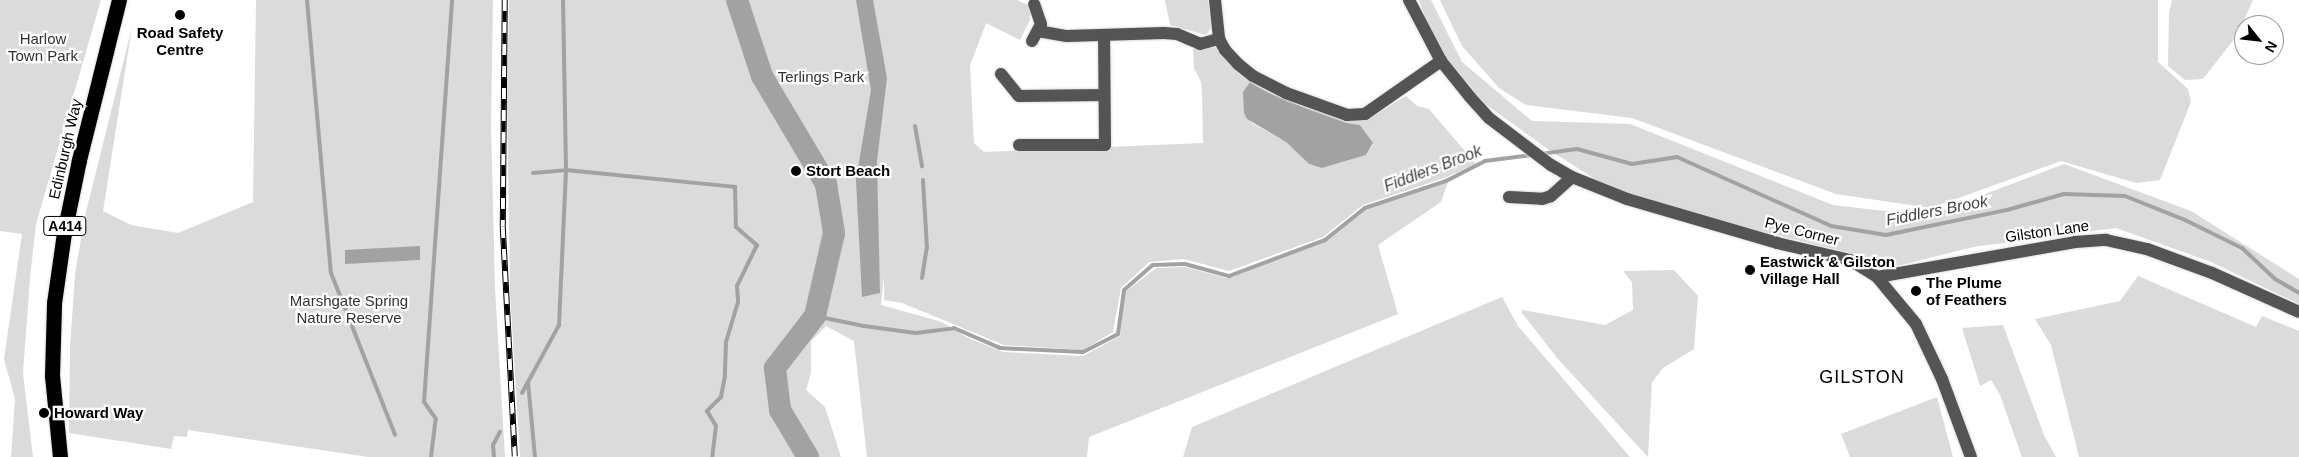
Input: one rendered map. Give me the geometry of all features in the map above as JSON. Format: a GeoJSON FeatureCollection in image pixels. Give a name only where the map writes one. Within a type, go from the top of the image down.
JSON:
{"type":"FeatureCollection","features":[{"type":"Feature","properties":{"kind":"highway","name":"Edinburgh Way"},"geometry":{"type":"LineString","coordinates":[[60,457],[52,376],[54,303],[64,233],[79,160],[120,0]]}},
{"type":"Feature","properties":{"kind":"street"},"geometry":{"type":"LineString","coordinates":[[1215,0],[1219,39],[1225,50],[1253,76],[1320,107],[1347,115],[1365,114],[1442,61]]}},
{"type":"Feature","properties":{"kind":"street","name":"Pye Corner"},"geometry":{"type":"LineString","coordinates":[[1408,0],[1442,61],[1489,118],[1551,165],[1572,177],[1652,207],[1777,243],[1850,260],[1878,277],[1916,324],[1942,379],[1971,457]]}},
{"type":"Feature","properties":{"kind":"street"},"geometry":{"type":"LineString","coordinates":[[1032,1],[1041,24],[1035,36],[1164,33],[1177,34],[1200,44],[1219,39]]}},
{"type":"Feature","properties":{"kind":"street"},"geometry":{"type":"LineString","coordinates":[[1019,145],[1105,145],[1104,35]]}},
{"type":"Feature","properties":{"kind":"street"},"geometry":{"type":"LineString","coordinates":[[1001,74],[1019,96],[1104,95]]}},
{"type":"Feature","properties":{"kind":"street"},"geometry":{"type":"LineString","coordinates":[[1510,197],[1542,199],[1551,196],[1572,177]]}},
{"type":"Feature","properties":{"kind":"street","name":"Gilston Lane"},"geometry":{"type":"LineString","coordinates":[[1878,277],[2066,243],[2106,240],[2146,248],[2212,273],[2299,312]]}},
{"type":"Feature","properties":{"kind":"green space","name":"Harlow Town Park"},"geometry":{"type":"Polygon","coordinates":[[[0,0],[101,0],[36,224],[23,373],[33,457],[11,457],[15,399],[4,359],[22,234],[0,231],[0,0]]]}},
{"type":"Feature","properties":{"kind":"green space","name":"Marshgate Spring Nature Reserve"},"geometry":{"type":"Polygon","coordinates":[[[256,0],[493,0],[491,126],[495,288],[505,457],[368,457],[188,430],[187,437],[174,436],[171,449],[69,433],[70,348],[75,274],[85,216],[132,27],[103,211],[131,225],[178,233],[253,202],[256,0]]]}},
{"type":"Feature","properties":{"kind":"green space","name":"Terlings Park"},"geometry":{"type":"Polygon","coordinates":[[[509,0],[1017,0],[1028,5],[1030,13],[1030,20],[1020,40],[986,23],[970,66],[974,143],[984,152],[1203,143],[1201,82],[1194,68],[1193,49],[1217,48],[1233,63],[1348,120],[1367,120],[1406,96],[1417,106],[1429,109],[1476,164],[1444,178],[1363,205],[1323,237],[1229,271],[1184,259],[1149,262],[1121,288],[1113,332],[1083,350],[1004,345],[902,303],[884,300],[884,276],[881,305],[942,322],[968,338],[1003,352],[1083,356],[1120,336],[1125,292],[1156,268],[1185,267],[1227,278],[1325,241],[1366,210],[1448,182],[1441,202],[1378,245],[1398,314],[1089,437],[1087,457],[867,457],[854,341],[826,326],[811,341],[811,373],[806,390],[825,407],[841,457],[520,457],[510,292],[507,101],[509,0]],[[1251,82],[1245,100],[1244,113],[1252,123],[1286,142],[1309,164],[1322,168],[1366,155],[1373,144],[1360,125],[1347,123],[1267,92],[1251,82]]]}},
{"type":"Feature","properties":{"kind":"green space"},"geometry":{"type":"Polygon","coordinates":[[[1165,0],[1208,0],[1211,28],[1206,35],[1170,25],[1165,0]]]}},
{"type":"Feature","properties":{"kind":"green space"},"geometry":{"type":"Polygon","coordinates":[[[1419,0],[1431,0],[1462,62],[1532,121],[1630,124],[1833,205],[1927,216],[2064,164],[2191,211],[2299,279],[2299,304],[2211,262],[2116,228],[1973,247],[1893,267],[1869,264],[1850,253],[1627,199],[1549,150],[1484,103],[1433,41],[1419,0]]]}},
{"type":"Feature","properties":{"kind":"green space"},"geometry":{"type":"Polygon","coordinates":[[[1440,0],[2158,0],[2158,62],[2188,89],[2191,102],[2160,180],[2136,183],[2061,161],[1931,208],[1836,194],[1632,118],[1526,105],[1499,88],[1462,46],[1440,0]]]}},
{"type":"Feature","properties":{"kind":"green space"},"geometry":{"type":"Polygon","coordinates":[[[2172,0],[2253,0],[2246,15],[2234,15],[2234,39],[2203,79],[2185,80],[2168,66],[2169,13],[2172,0]]]}},
{"type":"Feature","properties":{"kind":"green space"},"geometry":{"type":"Polygon","coordinates":[[[1674,270],[1698,296],[1694,349],[1663,368],[1652,382],[1648,457],[1558,359],[1522,313],[1522,310],[1605,325],[1633,310],[1632,282],[1623,271],[1674,270]]]}},
{"type":"Feature","properties":{"kind":"green space"},"geometry":{"type":"Polygon","coordinates":[[[2138,276],[2256,327],[2262,316],[2299,331],[2299,457],[2079,457],[2051,345],[2035,319],[2120,301],[2138,276]]]}},
{"type":"Feature","properties":{"kind":"green space"},"geometry":{"type":"Polygon","coordinates":[[[1502,297],[1518,326],[1630,457],[1183,457],[1192,427],[1502,297]]]}},
{"type":"Feature","properties":{"kind":"green space"},"geometry":{"type":"Polygon","coordinates":[[[2003,325],[2044,435],[2056,457],[2022,457],[2000,395],[1991,380],[1980,386],[1962,328],[2003,325]]]}},
{"type":"Feature","properties":{"kind":"green space"},"geometry":{"type":"Polygon","coordinates":[[[1937,397],[1953,457],[1850,457],[1841,434],[1937,397]]]}},
{"type":"Feature","properties":{"kind":"shaded area"},"geometry":{"type":"Polygon","coordinates":[[[856,0],[873,0],[887,78],[877,161],[880,293],[862,297],[856,180],[871,90],[856,0]]]}},
{"type":"Feature","properties":{"kind":"shaded area"},"geometry":{"type":"Polygon","coordinates":[[[1250,82],[1267,92],[1303,107],[1347,123],[1360,125],[1373,143],[1366,155],[1322,168],[1309,164],[1286,142],[1247,119],[1244,113],[1243,92],[1250,82]]]}},
{"type":"Feature","properties":{"kind":"shaded area"},"geometry":{"type":"Polygon","coordinates":[[[420,246],[420,260],[345,264],[345,250],[420,246]]]}},
{"type":"Feature","properties":{"kind":"waterway"},"geometry":{"type":"LineString","coordinates":[[307,0],[331,273],[395,435]]}},
{"type":"Feature","properties":{"kind":"waterway"},"geometry":{"type":"LineString","coordinates":[[431,457],[436,419],[424,402],[452,0]]}},
{"type":"Feature","properties":{"kind":"waterway"},"geometry":{"type":"LineString","coordinates":[[522,393],[559,325],[566,170],[563,0]]}},
{"type":"Feature","properties":{"kind":"waterway"},"geometry":{"type":"LineString","coordinates":[[737,0],[762,76],[826,184],[834,233],[815,316],[775,368],[780,410],[808,457]]}},
{"type":"Feature","properties":{"kind":"waterway"},"geometry":{"type":"LineString","coordinates":[[915,126],[922,166]]}},
{"type":"Feature","properties":{"kind":"waterway","name":"Fiddlers Brook"},"geometry":{"type":"LineString","coordinates":[[1541,154],[1577,149],[1632,164],[1677,157],[1831,226],[1886,235],[2007,210],[2064,194],[2125,196],[2185,220],[2242,248],[2275,279],[2299,293]]}},
{"type":"Feature","properties":{"kind":"waterway","name":"Fiddlers Brook"},"geometry":{"type":"LineString","coordinates":[[815,316],[864,326],[916,333],[954,328],[1000,348],[1083,352],[1118,334],[1124,290],[1153,265],[1185,264],[1229,276],[1325,240],[1365,208],[1446,181],[1485,161],[1532,155]]}},
{"type":"Feature","properties":{"kind":"waterway"},"geometry":{"type":"LineString","coordinates":[[533,173],[566,170],[735,187],[736,227],[757,245],[737,286],[738,302],[726,342],[725,376],[721,397],[707,411],[716,426],[712,457]]}},
{"type":"Feature","properties":{"kind":"waterway"},"geometry":{"type":"LineString","coordinates":[[922,278],[927,248],[923,180]]}},
{"type":"Feature","properties":{"kind":"waterway"},"geometry":{"type":"LineString","coordinates":[[528,382],[535,457]]}},
{"type":"Feature","properties":{"kind":"waterway"},"geometry":{"type":"LineString","coordinates":[[494,457],[493,445],[500,432]]}},
{"type":"Feature","properties":{"kind":"railway"},"geometry":{"type":"LineString","coordinates":[[505,0],[503,227],[515,457]]}},
{"type":"Feature","properties":{"kind":"place","name":"Road Safety Centre"},"geometry":{"type":"Point","coordinates":[180,15]}},
{"type":"Feature","properties":{"kind":"place","name":"Stort Beach"},"geometry":{"type":"Point","coordinates":[796,171]}},
{"type":"Feature","properties":{"kind":"place","name":"Eastwick & Gilston Village Hall"},"geometry":{"type":"Point","coordinates":[1750,270]}},
{"type":"Feature","properties":{"kind":"place","name":"The Plume of Feathers"},"geometry":{"type":"Point","coordinates":[1916,291]}},
{"type":"Feature","properties":{"kind":"place","name":"Howard Way"},"geometry":{"type":"Point","coordinates":[44,413]}},
{"type":"Feature","properties":{"kind":"district","name":"GILSTON"},"geometry":{"type":"Point","coordinates":[1862,377]}}]}
